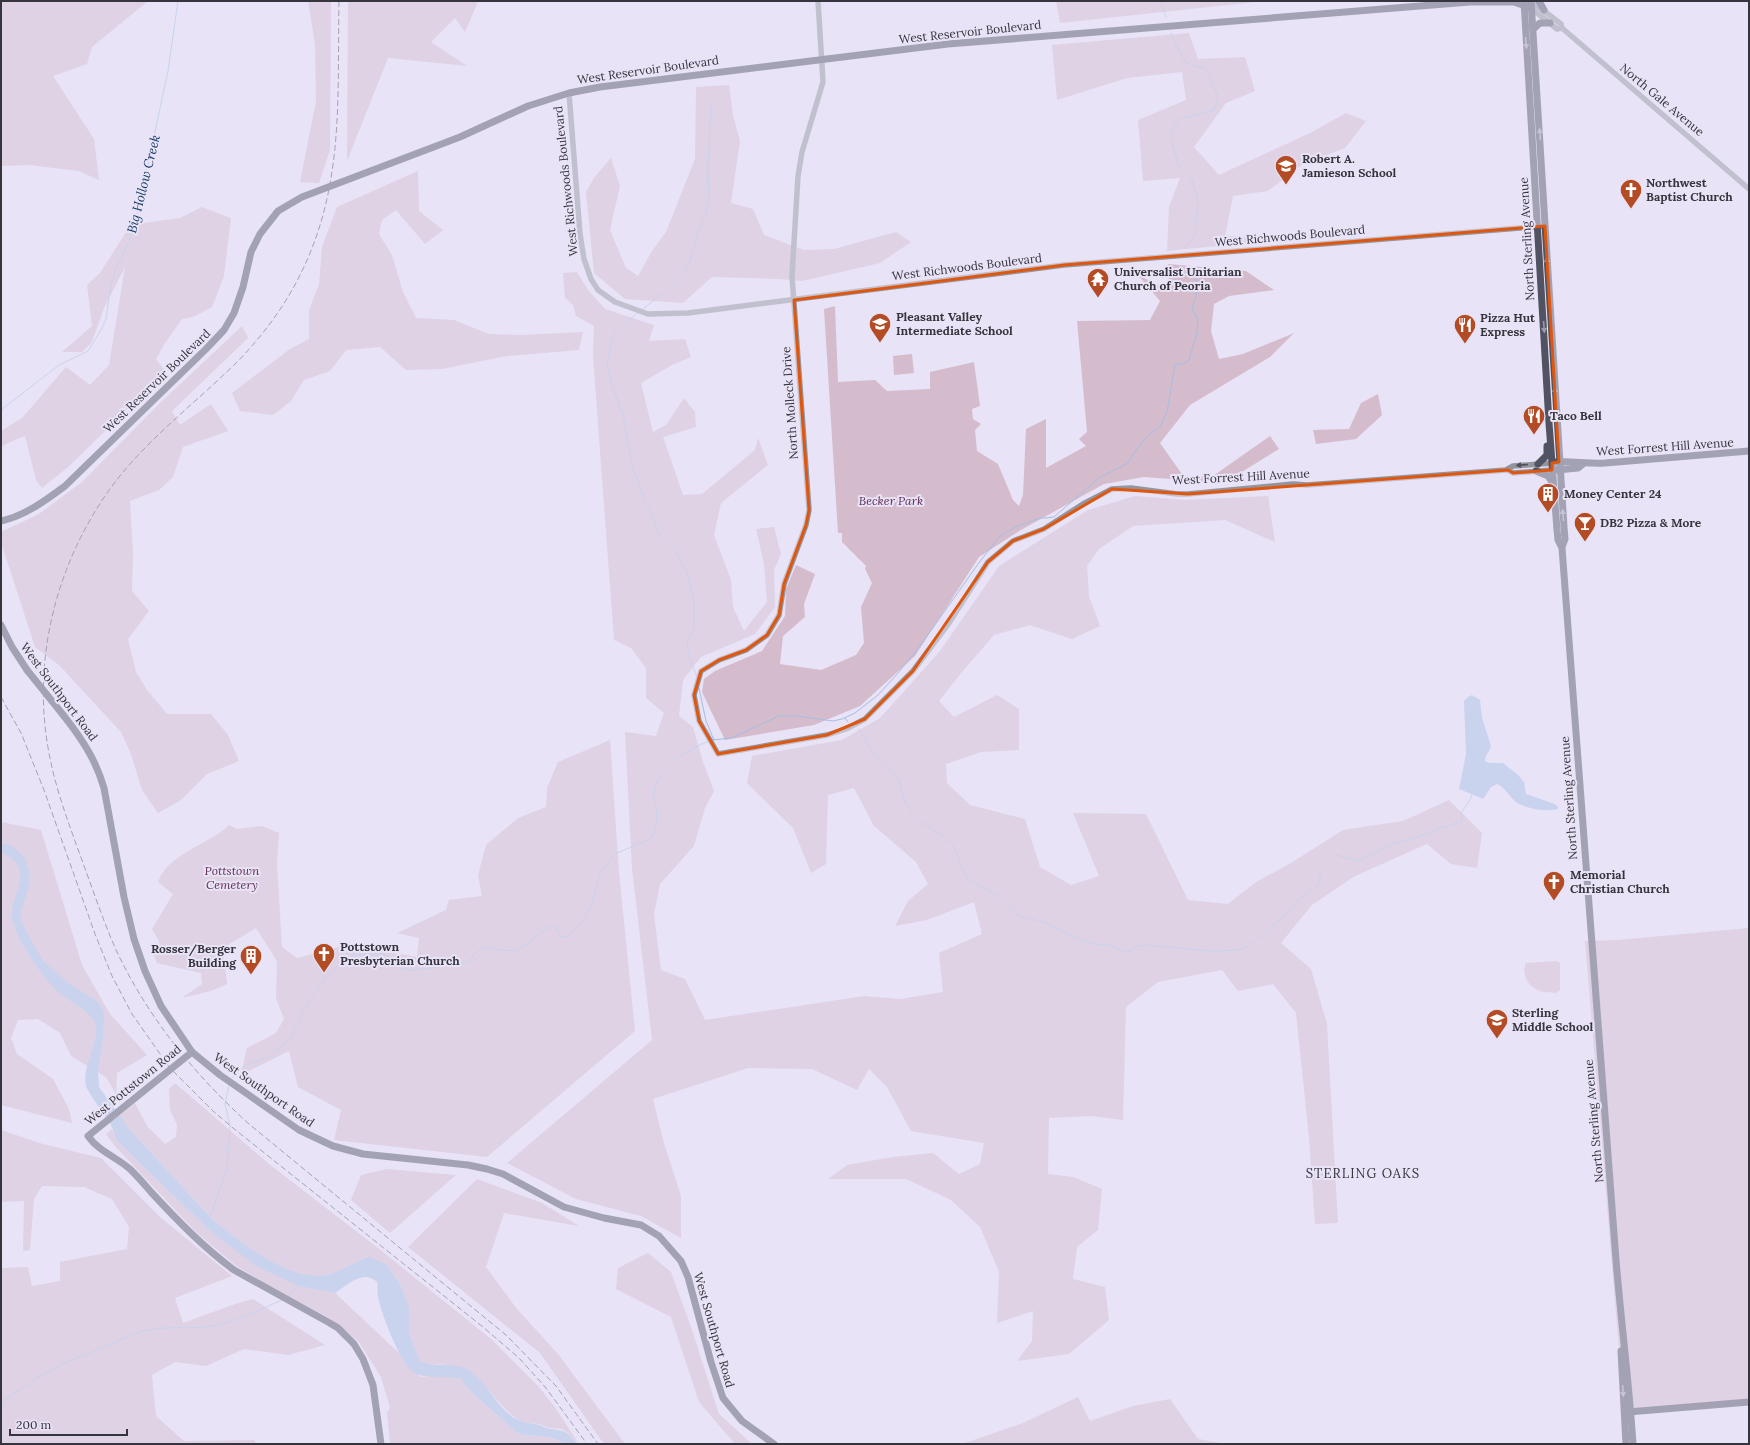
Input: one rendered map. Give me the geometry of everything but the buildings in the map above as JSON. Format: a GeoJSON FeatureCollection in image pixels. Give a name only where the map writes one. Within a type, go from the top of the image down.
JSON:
{"type":"FeatureCollection","features":[{"type":"Feature","properties":{"kind":"main road","name":"West Reservoir Boulevard"},"geometry":{"type":"LineString","coordinates":[[1,521],[26,512],[44,502],[65,486],[224,330],[234,313],[244,287],[251,252],[260,234],[278,211],[302,197],[460,137],[528,106],[569,93],[600,87],[955,43],[1472,1],[1528,3]]}},
{"type":"Feature","properties":{"kind":"main road"},"geometry":{"type":"LineString","coordinates":[[1539,1],[1544,10]]}},
{"type":"Feature","properties":{"kind":"main road","name":"North Sterling Avenue"},"geometry":{"type":"LineString","coordinates":[[1528,3],[1532,29],[1542,227],[1549,423],[1565,539],[1562,547],[1591,940],[1628,1412],[1633,1444]]}},
{"type":"Feature","properties":{"kind":"main road","name":"North Sterling Avenue"},"geometry":{"type":"LineString","coordinates":[[1528,3],[1558,446],[1556,466]]}},
{"type":"Feature","properties":{"kind":"main road"},"geometry":{"type":"LineString","coordinates":[[1532,29],[1540,23],[1550,23]]}},
{"type":"Feature","properties":{"kind":"main road"},"geometry":{"type":"LineString","coordinates":[[1538,464],[1547,455],[1546,432],[1549,423]]}},
{"type":"Feature","properties":{"kind":"main road"},"geometry":{"type":"LineString","coordinates":[[1536,471],[1548,476],[1557,484],[1568,472],[1574,465],[1564,455],[1558,446]]}},
{"type":"Feature","properties":{"kind":"main road","name":"West Forrest Hill Avenue"},"geometry":{"type":"LineString","coordinates":[[1556,466],[1749,451]]}},
{"type":"Feature","properties":{"kind":"main road","name":"West Southport Road"},"geometry":{"type":"LineString","coordinates":[[1,625],[12,647],[27,670],[83,741],[99,771],[104,788],[127,911],[145,970],[161,1006],[192,1052],[220,1075],[299,1130],[333,1146],[363,1154],[468,1165],[487,1169],[503,1174],[564,1207],[604,1218],[641,1225],[659,1236],[681,1262],[688,1277],[711,1362],[723,1398],[742,1422],[774,1444]]}},
{"type":"Feature","properties":{"kind":"main road","name":"West Pottstown Road"},"geometry":{"type":"LineString","coordinates":[[192,1052],[88,1136],[99,1149],[126,1165],[192,1234],[221,1260],[234,1270],[328,1322],[348,1336],[363,1359],[373,1385],[381,1444]]}},
{"type":"Feature","properties":{"kind":"main road"},"geometry":{"type":"LineString","coordinates":[[1628,1412],[1749,1402]]}},
{"type":"Feature","properties":{"kind":"main road","name":"North Sterling Avenue"},"geometry":{"type":"LineString","coordinates":[[1626,1444],[1628,1412]]}},
{"type":"Feature","properties":{"kind":"street","name":"North Molleck Drive"},"geometry":{"type":"LineString","coordinates":[[718,754],[699,721],[694,695],[701,671],[719,660],[746,650],[767,635],[779,615],[784,584],[806,525],[809,510],[792,276],[798,176],[802,152],[823,82],[823,60],[818,1]]}},
{"type":"Feature","properties":{"kind":"street","name":"North Gale Avenue"},"geometry":{"type":"LineString","coordinates":[[1528,3],[1544,10],[1561,24],[1562,28],[1749,189]]}},
{"type":"Feature","properties":{"kind":"street","name":"North Gale Avenue"},"geometry":{"type":"LineString","coordinates":[[1528,3],[1557,29],[1562,28]]}},
{"type":"Feature","properties":{"kind":"street","name":"West Richwoods Boulevard"},"geometry":{"type":"LineString","coordinates":[[569,93],[580,234],[586,265],[591,279],[598,290],[615,302],[648,314],[688,313],[1064,265],[1542,227]]}},
{"type":"Feature","properties":{"kind":"street","name":"West Forrest Hill Avenue"},"geometry":{"type":"LineString","coordinates":[[1508,470],[1512,466],[1538,464],[1556,466]]}},
{"type":"Feature","properties":{"kind":"street","name":"West Forrest Hill Avenue"},"geometry":{"type":"LineString","coordinates":[[718,754],[827,734],[846,729],[865,719],[913,671],[949,623],[988,562],[1013,541],[1044,529],[1083,504],[1112,489],[1131,488],[1188,494],[1293,484],[1307,485],[1508,470],[1513,473],[1536,471],[1556,466]]}},
{"type":"Feature","properties":{"kind":"highlighted area"},"geometry":{"type":"Polygon","coordinates":[[[1545,226],[1559,462],[1552,463],[1552,470],[1513,473],[1508,470],[1188,494],[1112,489],[1044,529],[1013,541],[988,562],[913,671],[865,719],[827,735],[718,754],[699,721],[694,695],[701,671],[719,660],[746,650],[767,635],[779,615],[784,584],[806,525],[809,510],[794,300],[1064,265],[1545,226]]]}},
{"type":"Feature","properties":{"kind":"green space"},"geometry":{"type":"Polygon","coordinates":[[[1,1],[148,1],[92,47],[87,64],[53,76],[94,139],[99,180],[79,171],[29,165],[1,166],[1,1]]]}},
{"type":"Feature","properties":{"kind":"green space"},"geometry":{"type":"Polygon","coordinates":[[[308,1],[331,1],[330,150],[319,183],[300,182],[316,101],[315,44],[308,1]]]}},
{"type":"Feature","properties":{"kind":"green space"},"geometry":{"type":"Polygon","coordinates":[[[348,1],[477,1],[477,4],[465,32],[455,18],[431,42],[467,66],[388,58],[347,161],[348,1]]]}},
{"type":"Feature","properties":{"kind":"green space"},"geometry":{"type":"Polygon","coordinates":[[[1056,1],[1265,1],[1060,23],[1056,1]]]}},
{"type":"Feature","properties":{"kind":"green space"},"geometry":{"type":"Polygon","coordinates":[[[1189,33],[1198,59],[1245,57],[1255,91],[1226,103],[1194,147],[1219,175],[1312,132],[1346,113],[1366,121],[1345,148],[1303,164],[1268,191],[1233,196],[1225,236],[1298,238],[1167,251],[1169,207],[1180,178],[1143,181],[1138,120],[1186,100],[1182,72],[1127,78],[1057,100],[1052,45],[1189,33]]]}},
{"type":"Feature","properties":{"kind":"green space"},"geometry":{"type":"Polygon","coordinates":[[[729,85],[733,115],[740,141],[731,203],[753,209],[764,235],[804,250],[834,249],[896,232],[911,242],[880,263],[802,281],[712,277],[683,303],[625,299],[594,273],[586,192],[594,178],[611,158],[620,186],[610,230],[626,268],[638,276],[652,251],[666,232],[695,159],[696,87],[729,85]]]}},
{"type":"Feature","properties":{"kind":"green space"},"geometry":{"type":"Polygon","coordinates":[[[418,171],[419,211],[443,230],[425,244],[396,210],[382,220],[379,234],[392,255],[403,292],[416,318],[454,320],[489,334],[521,335],[583,332],[579,350],[507,356],[442,369],[406,370],[380,347],[346,350],[330,371],[304,380],[291,401],[273,415],[240,411],[232,393],[290,349],[309,339],[309,310],[319,284],[322,247],[337,207],[418,171]]]}},
{"type":"Feature","properties":{"kind":"green space"},"geometry":{"type":"Polygon","coordinates":[[[202,207],[231,218],[224,276],[212,307],[193,317],[182,319],[156,359],[166,372],[68,467],[42,488],[36,480],[25,436],[1,447],[1,431],[22,418],[66,367],[90,385],[109,365],[125,267],[104,308],[92,342],[82,352],[62,352],[92,326],[87,285],[100,273],[130,226],[180,218],[202,207]]]}},
{"type":"Feature","properties":{"kind":"green space","name":"Becker Park"},"geometry":{"type":"Polygon","coordinates":[[[1168,264],[1246,271],[1274,290],[1229,296],[1214,304],[1211,331],[1219,359],[1243,354],[1294,333],[1270,357],[1190,405],[1160,443],[1184,477],[1213,476],[1270,436],[1279,449],[1224,483],[1144,477],[1104,484],[1019,531],[979,557],[915,656],[860,706],[814,725],[725,740],[702,692],[704,679],[715,671],[762,651],[785,616],[786,589],[796,565],[815,574],[804,604],[805,617],[783,636],[780,664],[821,670],[856,655],[864,643],[861,607],[872,583],[865,569],[866,566],[842,542],[842,533],[838,533],[824,309],[835,306],[838,382],[875,380],[887,391],[930,389],[930,372],[974,362],[980,406],[972,409],[973,419],[981,424],[975,430],[977,451],[998,464],[1013,500],[1019,506],[1023,495],[1026,429],[1046,419],[1046,468],[1086,446],[1079,439],[1087,432],[1077,321],[1150,320],[1160,301],[1138,275],[1164,288],[1169,280],[1168,264]]]}},
{"type":"Feature","properties":{"kind":"green space"},"geometry":{"type":"Polygon","coordinates":[[[577,272],[588,290],[605,309],[654,325],[649,341],[685,339],[691,357],[672,365],[641,383],[653,432],[666,425],[684,398],[695,412],[696,427],[663,437],[683,495],[702,494],[755,450],[758,438],[768,465],[721,503],[714,535],[731,580],[733,607],[744,631],[767,602],[764,564],[756,529],[774,527],[781,554],[774,570],[775,607],[755,634],[701,657],[683,680],[679,716],[693,727],[703,762],[714,791],[705,808],[694,846],[660,884],[654,914],[661,970],[685,979],[705,1020],[864,996],[900,999],[943,992],[939,953],[982,934],[974,902],[927,920],[895,926],[908,901],[928,884],[916,862],[874,826],[854,788],[828,795],[826,864],[811,873],[793,828],[747,783],[752,756],[842,740],[880,718],[940,651],[999,566],[1088,510],[1135,496],[1185,500],[1268,496],[1275,542],[1225,520],[1133,526],[1099,549],[1087,566],[1089,596],[1100,626],[1072,639],[1030,625],[994,635],[939,701],[954,717],[997,695],[1019,709],[1019,750],[981,752],[946,764],[947,783],[970,805],[1025,819],[1040,867],[1071,885],[1099,876],[1073,813],[1146,814],[1188,900],[1228,904],[1256,882],[1291,863],[1343,830],[1403,821],[1449,800],[1482,833],[1477,868],[1451,864],[1427,844],[1355,876],[1312,905],[1281,943],[1311,969],[1327,1024],[1338,1223],[1315,1224],[1309,1138],[1296,1013],[1273,984],[1238,991],[1222,970],[1158,982],[1126,1007],[1123,1120],[1091,1116],[1049,1118],[1048,1174],[1073,1177],[1102,1189],[1098,1230],[1077,1247],[1073,1279],[1105,1287],[1109,1320],[1069,1354],[1017,1361],[1032,1341],[1033,1311],[997,1323],[999,1272],[980,1227],[951,1200],[906,1179],[828,1179],[847,1165],[893,1157],[933,1153],[959,1174],[980,1164],[984,1143],[911,1131],[887,1087],[869,1069],[857,1090],[812,1069],[748,1068],[653,1099],[664,1143],[681,1196],[681,1238],[641,1216],[576,1199],[507,1163],[652,1040],[632,868],[625,732],[656,736],[664,713],[646,698],[646,668],[631,648],[614,640],[593,356],[594,326],[576,316],[573,305],[565,298],[563,273],[577,272]]]}},
{"type":"Feature","properties":{"kind":"green space"},"geometry":{"type":"Polygon","coordinates":[[[242,326],[248,338],[172,411],[180,425],[211,404],[228,431],[183,447],[173,477],[159,490],[130,501],[133,553],[132,591],[149,611],[128,639],[136,672],[147,690],[167,714],[211,714],[228,735],[239,761],[207,774],[181,800],[158,813],[142,790],[131,754],[121,732],[59,665],[35,647],[1,542],[1,532],[39,514],[82,482],[158,405],[242,326]]]}},
{"type":"Feature","properties":{"kind":"green space"},"geometry":{"type":"Polygon","coordinates":[[[912,354],[914,373],[894,375],[893,356],[912,354]]]}},
{"type":"Feature","properties":{"kind":"green space"},"geometry":{"type":"Polygon","coordinates":[[[1378,394],[1382,415],[1356,439],[1316,444],[1313,430],[1349,429],[1361,403],[1378,394]]]}},
{"type":"Feature","properties":{"kind":"green space","name":"Pottstown Cemetery"},"geometry":{"type":"Polygon","coordinates":[[[610,740],[619,872],[635,1031],[487,1157],[334,1140],[341,1110],[298,1087],[289,1051],[241,1075],[247,1048],[276,1033],[284,1019],[276,998],[277,961],[256,928],[223,948],[227,984],[211,991],[182,998],[202,984],[201,973],[157,963],[150,945],[160,943],[152,929],[173,894],[158,882],[163,872],[180,856],[221,832],[229,825],[237,829],[262,826],[279,833],[277,864],[282,947],[297,958],[346,945],[417,957],[419,938],[397,933],[446,910],[449,900],[482,896],[478,875],[486,845],[518,818],[546,807],[547,788],[558,762],[610,740]]]}},
{"type":"Feature","properties":{"kind":"green space"},"geometry":{"type":"Polygon","coordinates":[[[1,822],[41,830],[82,965],[110,1014],[147,1055],[117,1073],[116,1094],[106,1077],[71,1056],[60,1033],[38,1019],[18,1020],[11,1038],[17,1054],[53,1079],[69,1109],[72,1123],[1,1105],[1,822]]]}},
{"type":"Feature","properties":{"kind":"green space"},"geometry":{"type":"Polygon","coordinates":[[[1749,928],[1749,1403],[1624,1410],[1585,941],[1618,940],[1749,928]]]}},
{"type":"Feature","properties":{"kind":"green space"},"geometry":{"type":"Polygon","coordinates":[[[1557,961],[1560,963],[1560,990],[1556,993],[1542,992],[1529,983],[1524,971],[1526,963],[1557,961]]]}},
{"type":"Feature","properties":{"kind":"green space"},"geometry":{"type":"Polygon","coordinates":[[[175,1083],[269,1164],[378,1248],[491,1339],[538,1386],[554,1406],[579,1444],[562,1429],[549,1428],[539,1424],[521,1422],[509,1413],[478,1379],[462,1368],[440,1364],[426,1364],[420,1361],[409,1334],[404,1296],[400,1284],[386,1264],[363,1259],[332,1274],[320,1276],[307,1275],[278,1265],[264,1257],[249,1248],[213,1220],[130,1130],[119,1116],[135,1103],[147,1126],[165,1144],[176,1137],[177,1125],[170,1110],[169,1089],[175,1083]]]}},
{"type":"Feature","properties":{"kind":"green space"},"geometry":{"type":"Polygon","coordinates":[[[112,1129],[117,1141],[209,1230],[298,1286],[335,1293],[399,1353],[414,1373],[422,1377],[431,1376],[461,1378],[468,1389],[517,1433],[553,1438],[564,1444],[390,1444],[387,1413],[390,1408],[381,1377],[358,1341],[329,1318],[264,1283],[235,1265],[196,1232],[115,1146],[106,1134],[112,1129]]]}},
{"type":"Feature","properties":{"kind":"green space"},"geometry":{"type":"Polygon","coordinates":[[[1,1130],[43,1144],[101,1158],[160,1217],[232,1276],[175,1298],[183,1323],[253,1299],[325,1345],[288,1355],[244,1349],[206,1366],[175,1362],[152,1375],[156,1416],[184,1441],[254,1440],[257,1444],[1,1444],[1,1268],[28,1267],[32,1286],[60,1281],[60,1262],[127,1249],[129,1227],[112,1199],[84,1187],[42,1186],[34,1199],[30,1250],[23,1251],[24,1201],[1,1202],[1,1130]]]}},
{"type":"Feature","properties":{"kind":"green space"},"geometry":{"type":"Polygon","coordinates":[[[387,1169],[456,1175],[390,1233],[351,1200],[361,1175],[387,1169]]]}},
{"type":"Feature","properties":{"kind":"green space"},"geometry":{"type":"Polygon","coordinates":[[[477,1179],[542,1203],[579,1226],[504,1213],[486,1267],[517,1309],[558,1354],[625,1444],[604,1444],[540,1353],[408,1247],[477,1179]]]}},
{"type":"Feature","properties":{"kind":"green space"},"geometry":{"type":"Polygon","coordinates":[[[648,1253],[671,1272],[692,1330],[719,1414],[752,1444],[735,1444],[699,1402],[671,1317],[616,1289],[618,1268],[648,1253]]]}},
{"type":"Feature","properties":{"kind":"green space"},"geometry":{"type":"Polygon","coordinates":[[[1078,1397],[1090,1421],[1133,1406],[1170,1399],[1198,1439],[1226,1444],[962,1444],[1023,1423],[1078,1397]]]}},
{"type":"Feature","properties":{"kind":"water"},"geometry":{"type":"Polygon","coordinates":[[[1472,695],[1480,700],[1482,718],[1491,746],[1485,761],[1489,763],[1503,763],[1524,782],[1526,794],[1555,804],[1558,809],[1542,810],[1519,804],[1497,784],[1491,787],[1483,799],[1459,789],[1466,754],[1464,701],[1472,695]]]}},
{"type":"Feature","properties":{"kind":"water"},"geometry":{"type":"Polygon","coordinates":[[[1,843],[12,846],[25,858],[29,872],[29,886],[20,915],[23,925],[43,961],[68,983],[97,1001],[104,1011],[103,1036],[98,1071],[99,1087],[130,1130],[213,1220],[263,1256],[291,1271],[305,1275],[326,1275],[339,1271],[370,1257],[386,1264],[400,1284],[409,1308],[409,1334],[420,1361],[430,1364],[462,1367],[478,1378],[504,1410],[512,1416],[522,1422],[537,1424],[550,1429],[563,1431],[578,1444],[564,1444],[553,1438],[517,1433],[468,1389],[461,1378],[431,1377],[416,1374],[410,1370],[404,1362],[393,1341],[379,1301],[377,1282],[372,1278],[366,1277],[356,1280],[335,1293],[298,1286],[256,1266],[209,1230],[117,1141],[110,1124],[86,1086],[86,1070],[96,1036],[95,1023],[88,1013],[56,990],[22,944],[12,919],[14,903],[19,886],[20,871],[17,864],[11,858],[1,852],[1,843]]]}},
{"type":"Feature","properties":{"kind":"waterway","name":"Big Hollow Creek"},"geometry":{"type":"LineString","coordinates":[[1,410],[59,365],[88,351],[106,319],[111,285],[116,268],[134,229],[168,71],[178,1]]}},
{"type":"Feature","properties":{"kind":"waterway"},"geometry":{"type":"LineString","coordinates":[[1161,1],[1166,17]]}},
{"type":"Feature","properties":{"kind":"waterway"},"geometry":{"type":"LineString","coordinates":[[1171,33],[1186,63],[1206,69],[1218,97],[1214,110],[1180,119],[1173,128],[1171,140],[1179,166],[1192,180],[1198,200],[1195,236],[1187,246]]}},
{"type":"Feature","properties":{"kind":"waterway"},"geometry":{"type":"LineString","coordinates":[[643,309],[668,289],[683,274],[689,264],[698,231],[705,216],[709,200],[708,168],[711,105]]}},
{"type":"Feature","properties":{"kind":"waterway"},"geometry":{"type":"LineString","coordinates":[[712,740],[731,738],[779,716],[797,716],[833,721],[855,713],[878,695],[898,673],[922,643],[981,560],[1000,536],[1016,527],[1040,518],[1054,517],[1099,478],[1128,463],[1136,450],[1148,436],[1161,425],[1167,412],[1175,364],[1183,364],[1189,360],[1197,333],[1198,319],[1192,308],[1198,289],[1194,268]]}},
{"type":"Feature","properties":{"kind":"waterway"},"geometry":{"type":"LineString","coordinates":[[637,313],[614,334],[607,364],[612,385],[623,415],[633,468],[646,504],[651,511],[659,534],[675,550],[687,572],[694,601],[694,628],[687,644],[689,656],[697,677]]}},
{"type":"Feature","properties":{"kind":"waterway"},"geometry":{"type":"LineString","coordinates":[[699,688],[706,721],[714,740]]}},
{"type":"Feature","properties":{"kind":"waterway"},"geometry":{"type":"LineString","coordinates":[[845,718],[848,722]]}},
{"type":"Feature","properties":{"kind":"waterway"},"geometry":{"type":"LineString","coordinates":[[859,729],[872,752],[887,765],[899,779],[903,798],[911,811],[921,822],[940,834],[953,845],[966,877],[996,895],[1019,916],[1043,922],[1082,940],[1095,944],[1110,945],[1123,951],[1130,951],[1138,946],[1146,945],[1212,951],[1238,950],[1248,946],[1282,918],[1298,900],[1320,884],[1320,868]]}},
{"type":"Feature","properties":{"kind":"waterway"},"geometry":{"type":"LineString","coordinates":[[232,1078],[244,1066],[268,1057],[291,1038],[304,1009],[328,975],[343,961],[355,955],[384,954],[396,962],[401,969],[414,970],[461,964],[471,959],[475,953],[483,948],[490,947],[499,950],[517,951],[550,926],[556,927],[560,936],[567,937],[582,923],[592,903],[601,871],[615,854],[652,838],[656,826],[656,805],[654,794],[660,777],[682,755],[707,742]]}},
{"type":"Feature","properties":{"kind":"waterway"},"geometry":{"type":"LineString","coordinates":[[1336,855],[1359,861],[1395,843],[1421,836],[1462,821],[1461,813],[1472,795]]}},
{"type":"Feature","properties":{"kind":"waterway"},"geometry":{"type":"LineString","coordinates":[[210,1217],[227,1169],[230,1126],[225,1104],[229,1085]]}},
{"type":"Feature","properties":{"kind":"waterway"},"geometry":{"type":"LineString","coordinates":[[288,1295],[298,1286]]}},
{"type":"Feature","properties":{"kind":"waterway"},"geometry":{"type":"LineString","coordinates":[[1,1406],[3,1401],[40,1376],[62,1364],[143,1331],[160,1328],[204,1327],[222,1324],[282,1300]]}},
{"type":"Feature","properties":{"kind":"railway"},"geometry":{"type":"LineString","coordinates":[[339,1],[338,108],[336,142],[324,210],[314,243],[293,288],[265,331],[222,377],[169,425],[135,459],[105,496],[87,525],[72,555],[60,587],[46,652],[43,686],[44,719],[49,753],[55,781],[64,809],[112,941],[130,977],[159,1023],[175,1045],[210,1086],[249,1124],[506,1335],[556,1386],[598,1444]]}},
{"type":"Feature","properties":{"kind":"railway"},"geometry":{"type":"LineString","coordinates":[[1,697],[21,733],[44,790],[95,934],[112,976],[132,1014],[170,1068],[213,1111],[233,1128],[483,1327],[519,1358],[546,1388],[587,1444]]}},
{"type":"Feature","properties":{"kind":"place","name":"Robert A. Jamieson School"},"geometry":{"type":"Point","coordinates":[1286,186]}},
{"type":"Feature","properties":{"kind":"place","name":"Northwest Baptist Church"},"geometry":{"type":"Point","coordinates":[1631,210]}},
{"type":"Feature","properties":{"kind":"place","name":"Universalist Unitarian Church of Peoria"},"geometry":{"type":"Point","coordinates":[1098,298]}},
{"type":"Feature","properties":{"kind":"place","name":"Pleasant Valley Intermediate School"},"geometry":{"type":"Point","coordinates":[880,344]}},
{"type":"Feature","properties":{"kind":"place","name":"Pizza Hut Express"},"geometry":{"type":"Point","coordinates":[1465,344]}},
{"type":"Feature","properties":{"kind":"place","name":"Taco Bell"},"geometry":{"type":"Point","coordinates":[1534,436]}},
{"type":"Feature","properties":{"kind":"place","name":"Money Center 24"},"geometry":{"type":"Point","coordinates":[1548,514]}},
{"type":"Feature","properties":{"kind":"place","name":"DB2 Pizza & More"},"geometry":{"type":"Point","coordinates":[1585,542]}},
{"type":"Feature","properties":{"kind":"place","name":"Memorial Christian Church"},"geometry":{"type":"Point","coordinates":[1554,902]}},
{"type":"Feature","properties":{"kind":"place","name":"Pottstown Presbyterian Church"},"geometry":{"type":"Point","coordinates":[324,974]}},
{"type":"Feature","properties":{"kind":"place","name":"Rosser/Berger Building"},"geometry":{"type":"Point","coordinates":[251,976]}},
{"type":"Feature","properties":{"kind":"place","name":"Sterling Middle School"},"geometry":{"type":"Point","coordinates":[1497,1040]}},
{"type":"Feature","properties":{"kind":"district","name":"STERLING OAKS"},"geometry":{"type":"Point","coordinates":[1363,1173]}}]}
